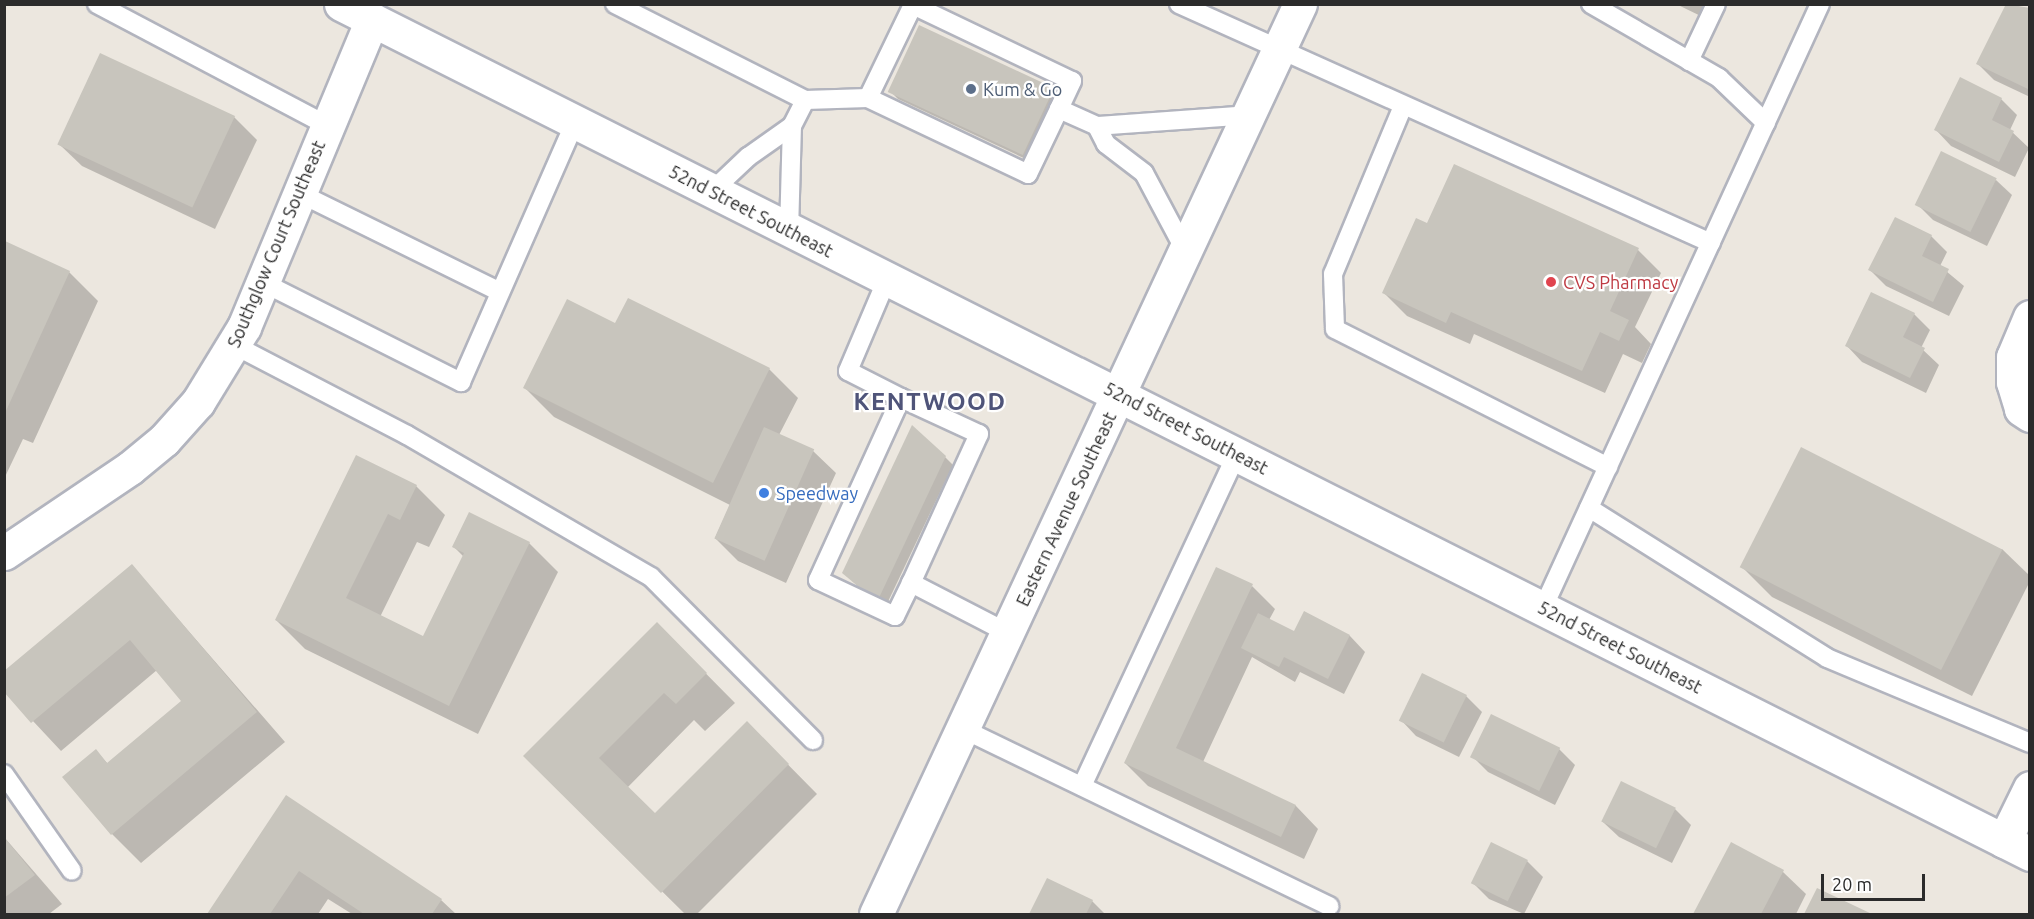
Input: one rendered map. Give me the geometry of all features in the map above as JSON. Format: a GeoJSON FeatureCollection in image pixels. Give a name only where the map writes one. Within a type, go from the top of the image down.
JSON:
{"type":"FeatureCollection","features":[{"type":"Feature","properties":{"kind":"main road","name":"52nd Street Southeast"},"geometry":{"type":"LineString","coordinates":[[341,4],[376,12],[575,122],[789,232],[1120,394],[2017,848]]}},
{"type":"Feature","properties":{"kind":"main road","name":"Eastern Avenue Southeast"},"geometry":{"type":"LineString","coordinates":[[876,915],[1300,4]]}},
{"type":"Feature","properties":{"kind":"main road","name":"Southglow Court Southeast"},"geometry":{"type":"LineString","coordinates":[[4,553],[130,468],[164,440],[198,402],[234,345],[376,12]]}},
{"type":"Feature","properties":{"kind":"main road"},"geometry":{"type":"LineString","coordinates":[[2030,317],[2013,357],[2013,382],[2021,410],[2030,415]]}},
{"type":"Feature","properties":{"kind":"main road"},"geometry":{"type":"LineString","coordinates":[[2017,848],[2030,788]]}},
{"type":"Feature","properties":{"kind":"lane"},"geometry":{"type":"LineString","coordinates":[[97,4],[328,126]]}},
{"type":"Feature","properties":{"kind":"lane"},"geometry":{"type":"LineString","coordinates":[[615,4],[805,100],[868,98],[925,117],[984,145],[1028,174],[1072,81],[1022,64],[964,37],[944,11],[913,5],[868,98]]}},
{"type":"Feature","properties":{"kind":"lane"},"geometry":{"type":"LineString","coordinates":[[1179,4],[1711,243]]}},
{"type":"Feature","properties":{"kind":"lane"},"geometry":{"type":"LineString","coordinates":[[1591,4],[1719,78],[1766,123]]}},
{"type":"Feature","properties":{"kind":"lane"},"geometry":{"type":"LineString","coordinates":[[1689,61],[1716,4]]}},
{"type":"Feature","properties":{"kind":"lane"},"geometry":{"type":"LineString","coordinates":[[1543,608],[1820,4]]}},
{"type":"Feature","properties":{"kind":"lane"},"geometry":{"type":"LineString","coordinates":[[789,232],[792,126],[805,100]]}},
{"type":"Feature","properties":{"kind":"lane"},"geometry":{"type":"LineString","coordinates":[[1403,106],[1333,274],[1335,329],[1608,467]]}},
{"type":"Feature","properties":{"kind":"lane"},"geometry":{"type":"LineString","coordinates":[[1059,109],[1097,126],[1249,116]]}},
{"type":"Feature","properties":{"kind":"lane"},"geometry":{"type":"LineString","coordinates":[[262,282],[461,382],[575,122]]}},
{"type":"Feature","properties":{"kind":"lane"},"geometry":{"type":"LineString","coordinates":[[712,191],[748,157],[792,126]]}},
{"type":"Feature","properties":{"kind":"lane"},"geometry":{"type":"LineString","coordinates":[[1097,126],[1106,144],[1144,173],[1186,252]]}},
{"type":"Feature","properties":{"kind":"lane"},"geometry":{"type":"LineString","coordinates":[[299,193],[500,292]]}},
{"type":"Feature","properties":{"kind":"lane"},"geometry":{"type":"LineString","coordinates":[[887,279],[848,371],[979,434],[895,616],[818,580],[901,398]]}},
{"type":"Feature","properties":{"kind":"lane"},"geometry":{"type":"LineString","coordinates":[[234,345],[407,435],[651,577],[813,740]]}},
{"type":"Feature","properties":{"kind":"lane"},"geometry":{"type":"LineString","coordinates":[[1082,786],[1237,453]]}},
{"type":"Feature","properties":{"kind":"lane"},"geometry":{"type":"LineString","coordinates":[[1589,508],[1827,658],[2030,743]]}},
{"type":"Feature","properties":{"kind":"lane"},"geometry":{"type":"LineString","coordinates":[[910,583],[1008,633]]}},
{"type":"Feature","properties":{"kind":"lane"},"geometry":{"type":"LineString","coordinates":[[963,729],[1329,906]]}},
{"type":"Feature","properties":{"kind":"lane"},"geometry":{"type":"LineString","coordinates":[[4,774],[72,871]]}},
{"type":"Feature","properties":{"kind":"building"},"geometry":{"type":"Polygon","coordinates":[[[2006,4],[2030,8],[2030,90],[1976,64],[2006,4]]]}},
{"type":"Feature","properties":{"kind":"building"},"geometry":{"type":"Polygon","coordinates":[[[919,25],[1054,88],[1023,155],[888,92],[919,25]]]}},
{"type":"Feature","properties":{"kind":"building"},"geometry":{"type":"Polygon","coordinates":[[[100,53],[235,116],[192,208],[57,145],[100,53]]]}},
{"type":"Feature","properties":{"kind":"building"},"geometry":{"type":"Polygon","coordinates":[[[1960,77],[2002,98],[1992,120],[2014,131],[1999,162],[1934,130],[1960,77]]]}},
{"type":"Feature","properties":{"kind":"building"},"geometry":{"type":"Polygon","coordinates":[[[1941,151],[1997,178],[1970,232],[1915,205],[1941,151]]]}},
{"type":"Feature","properties":{"kind":"building"},"geometry":{"type":"Polygon","coordinates":[[[1454,164],[1639,248],[1610,311],[1629,320],[1619,341],[1600,332],[1582,371],[1451,312],[1446,323],[1382,293],[1416,218],[1427,223],[1454,164]]]}},
{"type":"Feature","properties":{"kind":"building"},"geometry":{"type":"Polygon","coordinates":[[[1895,217],[1932,235],[1922,256],[1949,269],[1933,302],[1868,270],[1895,217]]]}},
{"type":"Feature","properties":{"kind":"building"},"geometry":{"type":"Polygon","coordinates":[[[5,241],[70,271],[5,413],[5,241]]]}},
{"type":"Feature","properties":{"kind":"building"},"geometry":{"type":"Polygon","coordinates":[[[1871,292],[1915,313],[1903,337],[1925,348],[1910,378],[1845,346],[1871,292]]]}},
{"type":"Feature","properties":{"kind":"building"},"geometry":{"type":"Polygon","coordinates":[[[628,298],[770,368],[713,483],[523,388],[567,299],[615,323],[628,298]]]}},
{"type":"Feature","properties":{"kind":"building"},"geometry":{"type":"Polygon","coordinates":[[[912,425],[946,456],[877,602],[842,573],[912,425]]]}},
{"type":"Feature","properties":{"kind":"building"},"geometry":{"type":"Polygon","coordinates":[[[764,427],[814,449],[765,561],[714,538],[764,427]]]}},
{"type":"Feature","properties":{"kind":"building"},"geometry":{"type":"Polygon","coordinates":[[[1801,447],[2002,550],[1941,670],[1740,567],[1801,447]]]}},
{"type":"Feature","properties":{"kind":"building"},"geometry":{"type":"Polygon","coordinates":[[[356,455],[417,485],[400,520],[388,514],[346,598],[423,636],[464,553],[452,547],[469,512],[530,542],[449,706],[275,620],[356,455]]]}},
{"type":"Feature","properties":{"kind":"building"},"geometry":{"type":"Polygon","coordinates":[[[132,564],[257,712],[111,835],[62,777],[96,749],[107,763],[181,701],[130,640],[31,723],[4,692],[4,671],[132,564]]]}},
{"type":"Feature","properties":{"kind":"building"},"geometry":{"type":"Polygon","coordinates":[[[1216,567],[1253,584],[1176,748],[1296,805],[1281,837],[1124,763],[1216,567]]]}},
{"type":"Feature","properties":{"kind":"building"},"geometry":{"type":"Polygon","coordinates":[[[1304,611],[1350,635],[1328,679],[1284,657],[1279,667],[1241,648],[1258,613],[1294,631],[1304,611]]]}},
{"type":"Feature","properties":{"kind":"building"},"geometry":{"type":"Polygon","coordinates":[[[657,622],[707,673],[676,704],[664,693],[599,758],[655,813],[747,721],[789,764],[661,893],[523,756],[657,622]]]}},
{"type":"Feature","properties":{"kind":"building"},"geometry":{"type":"Polygon","coordinates":[[[1422,673],[1467,695],[1444,743],[1399,721],[1422,673]]]}},
{"type":"Feature","properties":{"kind":"building"},"geometry":{"type":"Polygon","coordinates":[[[1491,714],[1560,748],[1539,791],[1470,757],[1491,714]]]}},
{"type":"Feature","properties":{"kind":"building"},"geometry":{"type":"Polygon","coordinates":[[[1621,781],[1676,808],[1656,848],[1601,821],[1621,781]]]}},
{"type":"Feature","properties":{"kind":"building"},"geometry":{"type":"Polygon","coordinates":[[[286,795],[442,899],[432,914],[364,914],[299,871],[270,914],[207,914],[286,795]]]}},
{"type":"Feature","properties":{"kind":"building"},"geometry":{"type":"Polygon","coordinates":[[[4,837],[35,875],[4,898],[4,837]]]}},
{"type":"Feature","properties":{"kind":"building"},"geometry":{"type":"Polygon","coordinates":[[[1491,842],[1528,860],[1508,901],[1471,883],[1491,842]]]}},
{"type":"Feature","properties":{"kind":"building"},"geometry":{"type":"Polygon","coordinates":[[[1731,842],[1784,870],[1761,914],[1693,914],[1731,842]]]}},
{"type":"Feature","properties":{"kind":"building"},"geometry":{"type":"Polygon","coordinates":[[[1047,878],[1093,900],[1086,914],[1029,914],[1047,878]]]}},
{"type":"Feature","properties":{"kind":"building"},"geometry":{"type":"Polygon","coordinates":[[[1817,888],[1872,914],[1804,914],[1817,888]]]}},
{"type":"Feature","properties":{"kind":"place","name":"Kum & Go"},"geometry":{"type":"Point","coordinates":[971,89]}},
{"type":"Feature","properties":{"kind":"place","name":"CVS Pharmacy"},"geometry":{"type":"Point","coordinates":[1551,282]}},
{"type":"Feature","properties":{"kind":"place","name":"Speedway"},"geometry":{"type":"Point","coordinates":[764,493]}},
{"type":"Feature","properties":{"kind":"district","name":"KENTWOOD"},"geometry":{"type":"Point","coordinates":[930,402]}}]}
